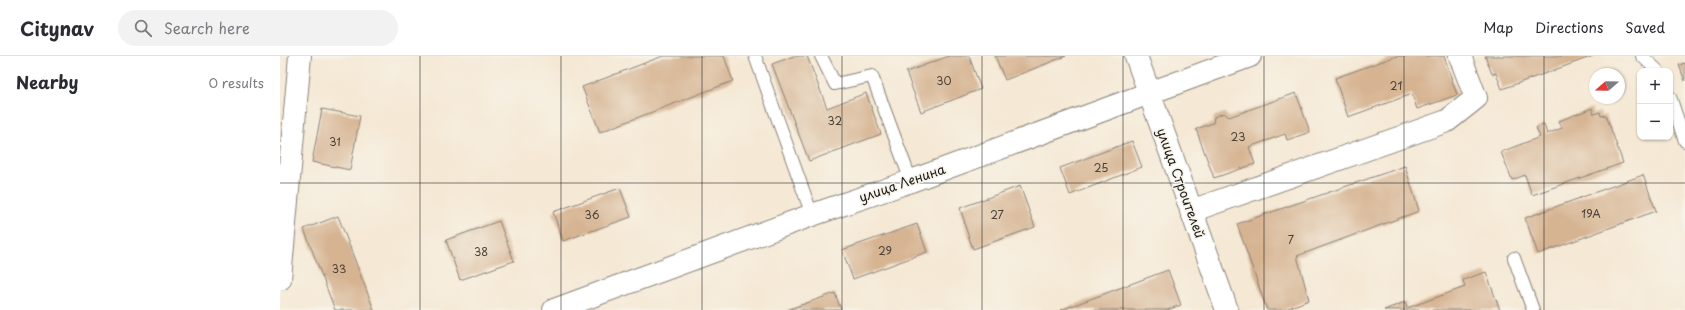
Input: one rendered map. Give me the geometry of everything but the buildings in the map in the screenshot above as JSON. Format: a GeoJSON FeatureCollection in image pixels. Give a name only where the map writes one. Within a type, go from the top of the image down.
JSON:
{"type":"FeatureCollection","features":[{"type":"Feature","properties":{"kind":"street"},"geometry":{"type":"LineString","coordinates":[[280,279],[300,56]]}},
{"type":"Feature","properties":{"kind":"street","name":"улица Строителей"},"geometry":{"type":"LineString","coordinates":[[1136,56],[1227,310]]}},
{"type":"Feature","properties":{"kind":"street","name":"улица Ленина"},"geometry":{"type":"LineString","coordinates":[[554,310],[812,214],[911,181],[1148,92],[1250,56]]}},
{"type":"Feature","properties":{"kind":"street"},"geometry":{"type":"LineString","coordinates":[[1191,211],[1447,121],[1476,98],[1460,56]]}},
{"type":"Feature","properties":{"kind":"lane"},"geometry":{"type":"LineString","coordinates":[[755,56],[812,214]]}},
{"type":"Feature","properties":{"kind":"lane"},"geometry":{"type":"LineString","coordinates":[[821,56],[835,84],[872,76],[911,181]]}},
{"type":"Feature","properties":{"kind":"lane"},"geometry":{"type":"LineString","coordinates":[[1642,56],[1655,68]]}},
{"type":"Feature","properties":{"kind":"lane"},"geometry":{"type":"LineString","coordinates":[[1672,104],[1685,141]]}},
{"type":"Feature","properties":{"kind":"lane"},"geometry":{"type":"LineString","coordinates":[[1514,258],[1533,310]]}}]}
